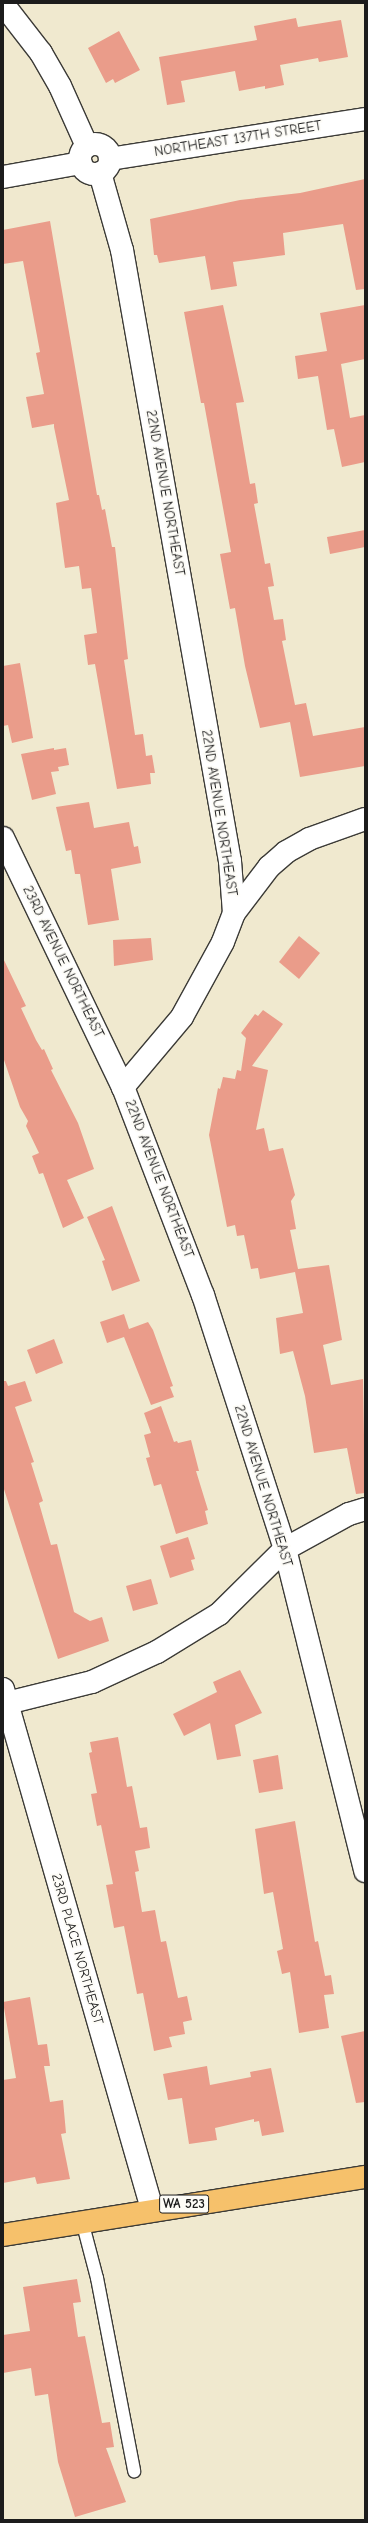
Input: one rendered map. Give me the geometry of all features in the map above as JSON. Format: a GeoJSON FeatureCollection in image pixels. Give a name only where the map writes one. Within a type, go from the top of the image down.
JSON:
{"type":"FeatureCollection","features":[{"type":"Feature","properties":{"kind":"main road","name":"WA 523"},"geometry":{"type":"LineString","coordinates":[[3,2235],[152,2209],[365,2177]]}},
{"type":"Feature","properties":{"kind":"street"},"geometry":{"type":"LineString","coordinates":[[3,4],[41,53],[60,86],[84,154],[89,173],[105,166]]}},
{"type":"Feature","properties":{"kind":"street","name":"NORTHEAST 137TH STREET"},"geometry":{"type":"LineString","coordinates":[[105,166],[365,119]]}},
{"type":"Feature","properties":{"kind":"street"},"geometry":{"type":"LineString","coordinates":[[3,177],[84,154]]}},
{"type":"Feature","properties":{"kind":"street","name":"22ND AVENUE NORTHEAST"},"geometry":{"type":"LineString","coordinates":[[105,166],[122,250],[228,854],[234,913],[222,942],[182,1017],[124,1087],[203,1296],[284,1549],[365,1871]]}},
{"type":"Feature","properties":{"kind":"street"},"geometry":{"type":"LineString","coordinates":[[234,913],[269,867],[286,852],[309,839],[365,819]]}},
{"type":"Feature","properties":{"kind":"street","name":"23RD AVENUE NORTHEAST"},"geometry":{"type":"LineString","coordinates":[[3,838],[124,1087]]}},
{"type":"Feature","properties":{"kind":"street"},"geometry":{"type":"LineString","coordinates":[[4,1699],[92,1682],[157,1652],[219,1614],[284,1549],[349,1514],[365,1509]]}},
{"type":"Feature","properties":{"kind":"street","name":"23RD PLACE NORTHEAST"},"geometry":{"type":"LineString","coordinates":[[4,1699],[152,2209]]}},
{"type":"Feature","properties":{"kind":"lane"},"geometry":{"type":"LineString","coordinates":[[82,2221],[97,2278],[134,2471]]}},
{"type":"Feature","properties":{"kind":"building"},"geometry":{"type":"Polygon","coordinates":[[[296,18],[298,27],[341,20],[348,57],[319,62],[318,58],[280,65],[284,85],[265,89],[265,86],[239,91],[235,71],[181,81],[185,102],[167,105],[159,57],[257,40],[254,26],[296,18]]]}},
{"type":"Feature","properties":{"kind":"building"},"geometry":{"type":"Polygon","coordinates":[[[119,31],[140,70],[115,83],[113,79],[106,83],[88,48],[119,31]]]}},
{"type":"Feature","properties":{"kind":"building"},"geometry":{"type":"Polygon","coordinates":[[[365,179],[365,289],[356,290],[343,224],[283,233],[285,255],[233,262],[237,286],[211,290],[205,256],[159,263],[157,255],[154,255],[150,219],[240,200],[300,193],[365,179]]]}},
{"type":"Feature","properties":{"kind":"building"},"geometry":{"type":"Polygon","coordinates":[[[50,221],[97,495],[99,495],[102,510],[105,509],[112,547],[115,547],[128,659],[124,660],[135,735],[143,734],[146,756],[152,755],[155,773],[150,773],[151,784],[117,789],[95,664],[88,665],[84,635],[97,633],[91,588],[82,589],[79,566],[65,568],[56,503],[69,500],[54,424],[32,428],[26,397],[44,394],[36,353],[40,352],[23,261],[3,264],[3,230],[50,221]]]}},
{"type":"Feature","properties":{"kind":"building"},"geometry":{"type":"Polygon","coordinates":[[[223,305],[244,402],[236,403],[250,484],[255,483],[258,503],[254,504],[265,564],[270,563],[274,586],[268,587],[274,620],[283,619],[286,640],[282,641],[295,705],[306,703],[313,736],[365,727],[365,766],[300,777],[290,722],[260,728],[245,666],[235,608],[230,609],[220,554],[231,552],[204,403],[201,403],[184,312],[223,305]]]}},
{"type":"Feature","properties":{"kind":"building"},"geometry":{"type":"Polygon","coordinates":[[[365,305],[365,359],[341,364],[350,418],[365,415],[365,462],[342,467],[334,429],[327,430],[318,376],[298,379],[295,356],[327,351],[320,313],[365,305]]]}},
{"type":"Feature","properties":{"kind":"building"},"geometry":{"type":"Polygon","coordinates":[[[365,530],[365,547],[330,554],[327,537],[365,530]]]}},
{"type":"Feature","properties":{"kind":"building"},"geometry":{"type":"Polygon","coordinates":[[[20,663],[33,738],[12,743],[8,725],[3,726],[3,666],[20,663]]]}},
{"type":"Feature","properties":{"kind":"building"},"geometry":{"type":"Polygon","coordinates":[[[54,748],[54,750],[66,748],[69,765],[58,767],[59,771],[51,772],[56,794],[32,800],[21,754],[54,748]]]}},
{"type":"Feature","properties":{"kind":"building"},"geometry":{"type":"Polygon","coordinates":[[[89,802],[94,828],[129,822],[134,847],[138,846],[141,863],[111,869],[119,920],[88,925],[80,874],[75,874],[71,850],[66,851],[56,807],[89,802]]]}},
{"type":"Feature","properties":{"kind":"building"},"geometry":{"type":"Polygon","coordinates":[[[299,936],[320,953],[299,979],[279,962],[299,936]]]}},
{"type":"Feature","properties":{"kind":"building"},"geometry":{"type":"Polygon","coordinates":[[[151,938],[153,960],[114,966],[113,940],[151,938]]]}},
{"type":"Feature","properties":{"kind":"building"},"geometry":{"type":"Polygon","coordinates":[[[3,958],[26,1006],[21,1008],[36,1040],[42,1050],[44,1049],[53,1069],[51,1070],[78,1123],[94,1169],[67,1180],[84,1218],[63,1228],[43,1173],[39,1174],[32,1156],[39,1153],[26,1126],[28,1121],[20,1107],[3,1057],[3,958]]]}},
{"type":"Feature","properties":{"kind":"building"},"geometry":{"type":"Polygon","coordinates":[[[263,1010],[283,1024],[252,1066],[268,1070],[256,1130],[264,1128],[269,1151],[283,1148],[295,1195],[291,1201],[296,1229],[290,1230],[298,1269],[329,1265],[342,1340],[323,1345],[331,1385],[363,1379],[365,1493],[356,1494],[347,1448],[314,1453],[305,1396],[293,1351],[280,1354],[276,1318],[303,1313],[295,1272],[260,1279],[258,1268],[251,1269],[244,1235],[237,1236],[235,1225],[227,1227],[209,1135],[218,1088],[220,1089],[223,1077],[235,1079],[237,1070],[241,1071],[246,1038],[241,1033],[255,1014],[258,1016],[263,1010]]]}},
{"type":"Feature","properties":{"kind":"building"},"geometry":{"type":"Polygon","coordinates":[[[112,1206],[140,1281],[112,1291],[102,1261],[105,1260],[87,1217],[112,1206]]]}},
{"type":"Feature","properties":{"kind":"building"},"geometry":{"type":"Polygon","coordinates":[[[124,1314],[129,1329],[148,1322],[153,1330],[173,1386],[170,1387],[174,1397],[151,1405],[124,1337],[107,1343],[100,1322],[124,1314]]]}},
{"type":"Feature","properties":{"kind":"building"},"geometry":{"type":"Polygon","coordinates":[[[54,1339],[63,1363],[36,1374],[27,1350],[54,1339]]]}},
{"type":"Feature","properties":{"kind":"building"},"geometry":{"type":"Polygon","coordinates":[[[3,1381],[6,1381],[8,1386],[25,1381],[32,1401],[15,1407],[34,1462],[31,1463],[43,1501],[39,1503],[51,1545],[57,1544],[74,1612],[90,1621],[102,1617],[109,1641],[58,1659],[3,1486],[3,1381]]]}},
{"type":"Feature","properties":{"kind":"building"},"geometry":{"type":"Polygon","coordinates":[[[161,1406],[174,1442],[177,1441],[178,1443],[191,1440],[199,1471],[196,1471],[208,1510],[205,1511],[208,1524],[176,1534],[161,1484],[154,1486],[146,1458],[150,1457],[144,1435],[151,1433],[144,1413],[161,1406]]]}},
{"type":"Feature","properties":{"kind":"building"},"geometry":{"type":"Polygon","coordinates":[[[188,1537],[195,1559],[191,1560],[194,1570],[170,1578],[160,1546],[188,1537]]]}},
{"type":"Feature","properties":{"kind":"building"},"geometry":{"type":"Polygon","coordinates":[[[151,1579],[158,1604],[133,1611],[126,1586],[151,1579]]]}},
{"type":"Feature","properties":{"kind":"building"},"geometry":{"type":"Polygon","coordinates":[[[240,1670],[262,1713],[235,1725],[241,1756],[217,1760],[210,1723],[184,1736],[173,1714],[217,1692],[213,1682],[240,1670]]]}},
{"type":"Feature","properties":{"kind":"building"},"geometry":{"type":"Polygon","coordinates":[[[118,1737],[127,1787],[132,1786],[140,1828],[147,1827],[150,1848],[135,1851],[139,1871],[135,1872],[142,1912],[155,1910],[161,1942],[166,1941],[178,1998],[187,1996],[192,2020],[183,2022],[185,2034],[169,2037],[172,2047],[154,2051],[143,1993],[137,1994],[124,1926],[114,1928],[106,1885],[113,1884],[101,1825],[97,1826],[91,1794],[97,1793],[89,1753],[92,1752],[90,1742],[118,1737]]]}},
{"type":"Feature","properties":{"kind":"building"},"geometry":{"type":"Polygon","coordinates":[[[278,1755],[283,1789],[259,1793],[253,1760],[278,1755]]]}},
{"type":"Feature","properties":{"kind":"building"},"geometry":{"type":"Polygon","coordinates":[[[295,1821],[315,1942],[318,1941],[325,1976],[331,1975],[334,1994],[324,1995],[329,2028],[299,2033],[290,1972],[282,1974],[277,1951],[283,1949],[273,1892],[264,1894],[255,1829],[295,1821]]]}},
{"type":"Feature","properties":{"kind":"building"},"geometry":{"type":"Polygon","coordinates":[[[30,1997],[38,2045],[47,2044],[50,2066],[44,2066],[50,2102],[63,2100],[66,2133],[61,2134],[70,2179],[37,2184],[35,2177],[3,2183],[3,2080],[16,2078],[3,2002],[30,1997]]]}},
{"type":"Feature","properties":{"kind":"building"},"geometry":{"type":"Polygon","coordinates":[[[365,2031],[365,2102],[356,2103],[341,2036],[365,2031]]]}},
{"type":"Feature","properties":{"kind":"building"},"geometry":{"type":"Polygon","coordinates":[[[207,2066],[210,2085],[251,2077],[250,2072],[271,2068],[284,2132],[262,2136],[259,2121],[254,2122],[254,2119],[215,2128],[217,2140],[189,2144],[182,2098],[168,2100],[163,2074],[207,2066]]]}},
{"type":"Feature","properties":{"kind":"building"},"geometry":{"type":"Polygon","coordinates":[[[77,2279],[81,2302],[73,2303],[78,2337],[85,2336],[102,2423],[110,2422],[114,2447],[106,2448],[126,2502],[75,2517],[58,2462],[48,2394],[35,2396],[31,2368],[3,2373],[3,2335],[30,2331],[23,2287],[77,2279]]]}}]}
